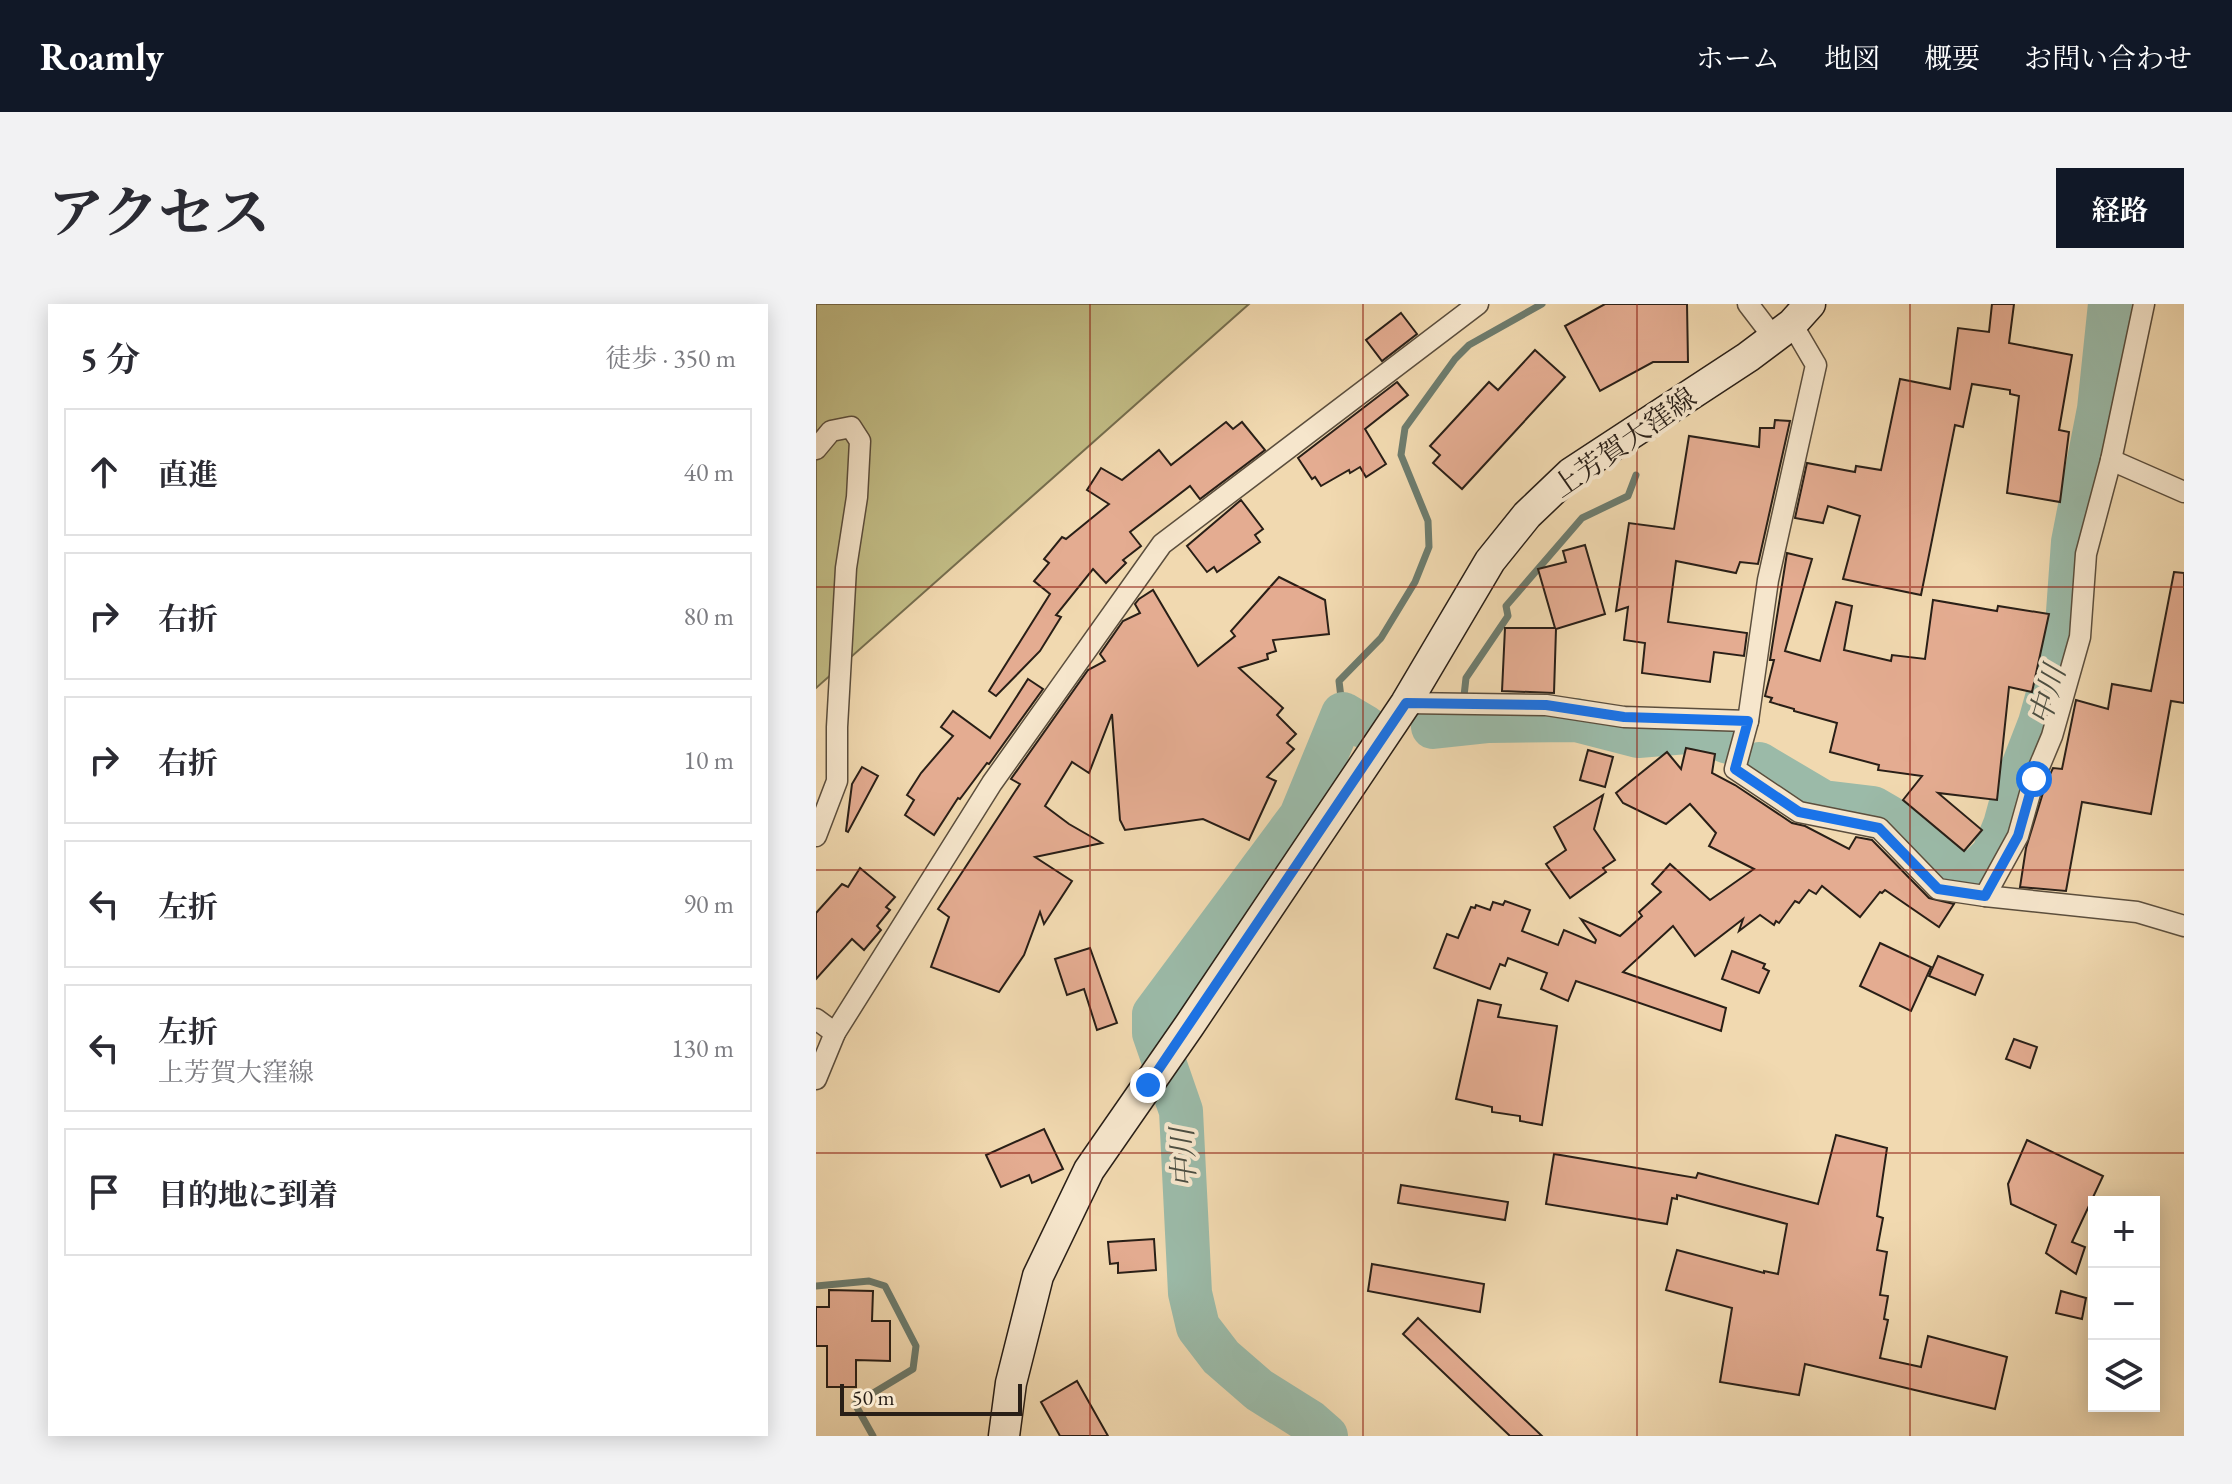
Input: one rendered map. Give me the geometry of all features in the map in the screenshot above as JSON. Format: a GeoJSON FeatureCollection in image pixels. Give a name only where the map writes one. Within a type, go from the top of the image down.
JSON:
{"type":"FeatureCollection","features":[{"type":"Feature","properties":{"kind":"main road","name":"上芳賀大窪線"},"geometry":{"type":"LineString","coordinates":[[1004,1436],[1011,1383],[1038,1276],[1089,1170],[1406,703],[1490,561],[1527,515],[1571,473],[1792,322]]}},
{"type":"Feature","properties":{"kind":"street"},"geometry":{"type":"LineString","coordinates":[[816,1079],[835,1033],[992,783],[1162,544],[1478,304]]}},
{"type":"Feature","properties":{"kind":"street"},"geometry":{"type":"LineString","coordinates":[[1748,304],[1792,322],[1816,365],[1768,580],[1748,721],[1735,769],[1799,812],[1879,828],[1938,889],[2137,912],[2184,926]]}},
{"type":"Feature","properties":{"kind":"street"},"geometry":{"type":"LineString","coordinates":[[1985,896],[2018,836],[2034,779],[2052,736],[2080,637],[2086,554],[2111,460],[2144,304]]}},
{"type":"Feature","properties":{"kind":"street"},"geometry":{"type":"LineString","coordinates":[[816,449],[831,431],[851,427],[860,441],[857,497],[846,568],[837,781],[816,836]]}},
{"type":"Feature","properties":{"kind":"street"},"geometry":{"type":"LineString","coordinates":[[2111,460],[2184,492]]}},
{"type":"Feature","properties":{"kind":"street"},"geometry":{"type":"LineString","coordinates":[[1406,703],[1546,705],[1624,717],[1748,721]]}},
{"type":"Feature","properties":{"kind":"street"},"geometry":{"type":"LineString","coordinates":[[816,1019],[835,1033]]}},
{"type":"Feature","properties":{"kind":"shaded area"},"geometry":{"type":"Polygon","coordinates":[[[816,304],[1249,304],[816,688],[816,304]]]}},
{"type":"Feature","properties":{"kind":"building"},"geometry":{"type":"Polygon","coordinates":[[[1605,304],[1687,304],[1688,362],[1653,362],[1600,391],[1565,326],[1605,304]]]}},
{"type":"Feature","properties":{"kind":"building"},"geometry":{"type":"Polygon","coordinates":[[[1992,304],[2014,304],[2009,343],[2072,355],[2059,430],[2069,432],[2060,502],[2007,493],[2019,396],[2010,394],[2010,390],[1972,384],[1963,427],[1955,425],[1921,595],[1843,579],[1860,516],[1828,506],[1823,523],[1795,518],[1807,463],[1855,472],[1856,466],[1881,470],[1900,379],[1950,389],[1958,328],[1989,332],[1992,304]]]}},
{"type":"Feature","properties":{"kind":"building"},"geometry":{"type":"Polygon","coordinates":[[[1401,313],[1417,334],[1382,361],[1366,340],[1401,313]]]}},
{"type":"Feature","properties":{"kind":"building"},"geometry":{"type":"Polygon","coordinates":[[[1535,350],[1565,377],[1462,489],[1433,463],[1440,455],[1430,446],[1489,382],[1498,390],[1535,350]]]}},
{"type":"Feature","properties":{"kind":"building"},"geometry":{"type":"Polygon","coordinates":[[[1397,382],[1408,395],[1365,429],[1386,464],[1366,477],[1360,467],[1321,486],[1315,477],[1312,479],[1298,458],[1397,382]]]}},
{"type":"Feature","properties":{"kind":"building"},"geometry":{"type":"Polygon","coordinates":[[[1775,420],[1790,421],[1758,564],[1740,562],[1736,573],[1676,561],[1668,622],[1747,633],[1744,656],[1714,652],[1710,682],[1642,673],[1645,643],[1624,640],[1628,607],[1616,611],[1629,523],[1674,529],[1689,436],[1759,447],[1760,428],[1774,428],[1775,420]]]}},
{"type":"Feature","properties":{"kind":"building"},"geometry":{"type":"Polygon","coordinates":[[[1226,422],[1233,429],[1242,422],[1265,450],[1200,499],[1190,486],[1130,532],[1141,546],[1123,560],[1126,563],[1106,583],[1093,569],[1056,615],[1061,617],[1040,651],[996,696],[989,691],[1050,594],[1034,581],[1049,563],[1044,559],[1062,537],[1066,539],[1109,504],[1087,490],[1101,468],[1122,480],[1159,450],[1171,465],[1226,422]]]}},
{"type":"Feature","properties":{"kind":"building"},"geometry":{"type":"Polygon","coordinates":[[[1241,500],[1263,529],[1255,535],[1260,542],[1217,572],[1214,567],[1207,572],[1187,546],[1241,500]]]}},
{"type":"Feature","properties":{"kind":"building"},"geometry":{"type":"Polygon","coordinates":[[[1585,545],[1605,614],[1556,629],[1554,693],[1502,691],[1505,628],[1555,628],[1538,569],[1566,562],[1563,551],[1585,545]]]}},
{"type":"Feature","properties":{"kind":"building"},"geometry":{"type":"Polygon","coordinates":[[[1787,553],[1812,559],[1785,651],[1820,661],[1836,602],[1852,606],[1844,650],[1891,661],[1892,655],[1925,659],[1933,600],[1997,611],[1998,606],[2049,614],[2032,692],[2009,687],[1997,800],[1938,793],[1982,830],[1964,851],[1903,800],[1922,776],[1878,770],[1879,765],[1830,752],[1837,723],[1770,702],[1772,698],[1765,696],[1774,660],[1770,660],[1787,553]]]}},
{"type":"Feature","properties":{"kind":"building"},"geometry":{"type":"Polygon","coordinates":[[[2174,572],[2184,573],[2184,703],[2171,701],[2151,814],[2082,802],[2066,891],[2020,887],[2026,848],[2046,783],[2053,768],[2062,769],[2076,700],[2108,709],[2112,684],[2151,691],[2174,572]]]}},
{"type":"Feature","properties":{"kind":"building"},"geometry":{"type":"Polygon","coordinates":[[[1279,577],[1325,600],[1329,634],[1273,640],[1276,651],[1267,654],[1268,659],[1239,668],[1283,708],[1277,715],[1296,734],[1287,743],[1294,749],[1267,777],[1276,781],[1249,840],[1203,819],[1125,830],[1120,820],[1112,714],[1089,773],[1072,762],[1045,806],[1102,843],[1035,857],[1072,881],[1044,924],[1040,912],[1024,955],[999,992],[931,967],[949,917],[938,909],[1020,784],[1011,779],[1088,670],[1105,661],[1100,654],[1123,621],[1140,613],[1135,604],[1139,599],[1153,590],[1198,666],[1235,636],[1231,631],[1279,577]]]}},
{"type":"Feature","properties":{"kind":"building"},"geometry":{"type":"Polygon","coordinates":[[[1028,679],[1043,689],[989,764],[958,798],[934,835],[905,815],[914,800],[907,795],[921,773],[953,736],[941,727],[953,711],[990,738],[1028,679]]]}},
{"type":"Feature","properties":{"kind":"building"},"geometry":{"type":"Polygon","coordinates":[[[1686,748],[1715,754],[1712,773],[1792,823],[1805,826],[1849,849],[1856,837],[1872,840],[1929,898],[1954,904],[1939,927],[1885,890],[1860,917],[1822,886],[1816,894],[1809,890],[1799,903],[1795,901],[1779,923],[1776,921],[1774,925],[1760,915],[1739,931],[1743,919],[1695,956],[1673,926],[1623,972],[1726,1008],[1721,1031],[1576,981],[1568,1001],[1541,989],[1547,973],[1508,958],[1505,966],[1500,964],[1490,989],[1434,968],[1447,934],[1458,938],[1471,907],[1475,908],[1476,905],[1490,910],[1493,902],[1503,905],[1505,901],[1530,910],[1522,931],[1558,945],[1564,930],[1595,943],[1581,919],[1620,936],[1642,916],[1639,912],[1661,892],[1652,884],[1670,864],[1710,900],[1754,869],[1709,846],[1716,833],[1690,804],[1666,824],[1623,803],[1616,793],[1667,752],[1681,769],[1686,748]]]}},
{"type":"Feature","properties":{"kind":"building"},"geometry":{"type":"Polygon","coordinates":[[[1588,750],[1613,757],[1605,787],[1580,780],[1588,750]]]}},
{"type":"Feature","properties":{"kind":"building"},"geometry":{"type":"Polygon","coordinates":[[[862,767],[878,776],[848,832],[852,784],[862,767]]]}},
{"type":"Feature","properties":{"kind":"building"},"geometry":{"type":"Polygon","coordinates":[[[1603,795],[1594,829],[1615,860],[1603,868],[1606,872],[1570,898],[1546,864],[1566,850],[1554,827],[1603,795]]]}},
{"type":"Feature","properties":{"kind":"building"},"geometry":{"type":"Polygon","coordinates":[[[860,868],[895,897],[886,907],[890,910],[877,926],[881,930],[864,950],[852,939],[816,979],[816,913],[842,884],[848,887],[860,868]]]}},
{"type":"Feature","properties":{"kind":"building"},"geometry":{"type":"Polygon","coordinates":[[[1880,943],[1931,967],[1911,1011],[1860,986],[1880,943]]]}},
{"type":"Feature","properties":{"kind":"building"},"geometry":{"type":"Polygon","coordinates":[[[1090,948],[1117,1023],[1097,1030],[1084,989],[1067,995],[1055,959],[1090,948]]]}},
{"type":"Feature","properties":{"kind":"building"},"geometry":{"type":"Polygon","coordinates":[[[1732,951],[1765,964],[1763,968],[1769,971],[1759,993],[1722,979],[1732,951]]]}},
{"type":"Feature","properties":{"kind":"building"},"geometry":{"type":"Polygon","coordinates":[[[1938,956],[1983,975],[1975,995],[1929,976],[1938,956]]]}},
{"type":"Feature","properties":{"kind":"building"},"geometry":{"type":"Polygon","coordinates":[[[1478,1000],[1501,1005],[1498,1017],[1557,1026],[1542,1125],[1520,1121],[1520,1116],[1492,1112],[1492,1107],[1456,1099],[1478,1000]]]}},
{"type":"Feature","properties":{"kind":"building"},"geometry":{"type":"Polygon","coordinates":[[[2014,1039],[2037,1047],[2030,1068],[2006,1059],[2014,1039]]]}},
{"type":"Feature","properties":{"kind":"building"},"geometry":{"type":"Polygon","coordinates":[[[1044,1129],[1063,1169],[1032,1183],[1029,1175],[1001,1187],[986,1155],[1044,1129]]]}},
{"type":"Feature","properties":{"kind":"building"},"geometry":{"type":"Polygon","coordinates":[[[1836,1135],[1887,1148],[1877,1216],[1883,1218],[1877,1250],[1887,1252],[1880,1295],[1888,1296],[1884,1319],[1888,1320],[1880,1358],[1921,1367],[1928,1336],[2007,1357],[1995,1409],[1805,1364],[1799,1395],[1720,1382],[1732,1308],[1666,1290],[1677,1250],[1778,1274],[1787,1224],[1677,1195],[1677,1199],[1672,1198],[1667,1224],[1546,1204],[1554,1154],[1696,1178],[1698,1173],[1818,1204],[1836,1135]]]}},
{"type":"Feature","properties":{"kind":"building"},"geometry":{"type":"Polygon","coordinates":[[[2027,1140],[2103,1176],[2094,1196],[2088,1196],[2088,1208],[2072,1242],[2085,1247],[2076,1274],[2046,1253],[2056,1225],[2011,1204],[2008,1184],[2027,1140]]]}},
{"type":"Feature","properties":{"kind":"building"},"geometry":{"type":"Polygon","coordinates":[[[1401,1185],[1508,1202],[1505,1220],[1398,1203],[1401,1185]]]}},
{"type":"Feature","properties":{"kind":"building"},"geometry":{"type":"Polygon","coordinates":[[[1154,1239],[1156,1270],[1118,1273],[1118,1263],[1110,1264],[1108,1242],[1154,1239]]]}},
{"type":"Feature","properties":{"kind":"building"},"geometry":{"type":"Polygon","coordinates":[[[1372,1264],[1484,1284],[1480,1312],[1368,1291],[1372,1264]]]}},
{"type":"Feature","properties":{"kind":"building"},"geometry":{"type":"Polygon","coordinates":[[[829,1290],[873,1291],[872,1321],[890,1321],[890,1361],[856,1360],[856,1387],[827,1387],[827,1346],[816,1346],[816,1307],[829,1307],[829,1290]]]}},
{"type":"Feature","properties":{"kind":"building"},"geometry":{"type":"Polygon","coordinates":[[[2061,1291],[2086,1298],[2082,1319],[2056,1313],[2061,1291]]]}},
{"type":"Feature","properties":{"kind":"building"},"geometry":{"type":"Polygon","coordinates":[[[1418,1318],[1542,1436],[1510,1436],[1403,1334],[1418,1318]]]}},
{"type":"Feature","properties":{"kind":"building"},"geometry":{"type":"Polygon","coordinates":[[[1077,1381],[1108,1436],[1060,1436],[1041,1402],[1077,1381]]]}},
{"type":"Feature","properties":{"kind":"waterway"},"geometry":{"type":"LineString","coordinates":[[1343,714],[1339,681],[1381,638],[1415,582],[1429,547],[1428,521],[1401,455],[1405,428],[1455,359],[1469,345],[1542,304]]}},
{"type":"Feature","properties":{"kind":"waterway","name":"中川"},"geometry":{"type":"LineString","coordinates":[[1759,764],[1823,802],[1873,808],[1916,833],[1938,859],[1956,872],[1976,872],[1993,855],[2040,723],[2067,626],[2073,542],[2099,409],[2110,304]]}},
{"type":"Feature","properties":{"kind":"waterway"},"geometry":{"type":"LineString","coordinates":[[1464,696],[1466,678],[1508,616],[1506,606],[1582,518],[1628,496],[1636,475]]}},
{"type":"Feature","properties":{"kind":"waterway","name":"中川"},"geometry":{"type":"LineString","coordinates":[[1326,1436],[1310,1422],[1259,1390],[1221,1357],[1198,1327],[1190,1293],[1181,1111],[1154,1033],[1154,1014],[1301,816],[1343,714],[1365,727]]}},
{"type":"Feature","properties":{"kind":"waterway"},"geometry":{"type":"LineString","coordinates":[[1461,724],[1462,715]]}},
{"type":"Feature","properties":{"kind":"waterway","name":"中川"},"geometry":{"type":"LineString","coordinates":[[1433,727],[1489,721],[1576,720],[1638,736],[1699,731],[1728,742]]}},
{"type":"Feature","properties":{"kind":"waterway"},"geometry":{"type":"LineString","coordinates":[[816,1286],[869,1281],[885,1286],[916,1346],[913,1369],[855,1404],[873,1436]]}},
{"type":"Feature","properties":{"kind":"route"},"geometry":{"type":"LineString","coordinates":[[1148,1085],[1406,703],[1546,705],[1624,717],[1748,721],[1735,769],[1799,812],[1879,828],[1938,889],[1985,896],[2018,836],[2034,779]]}}]}
